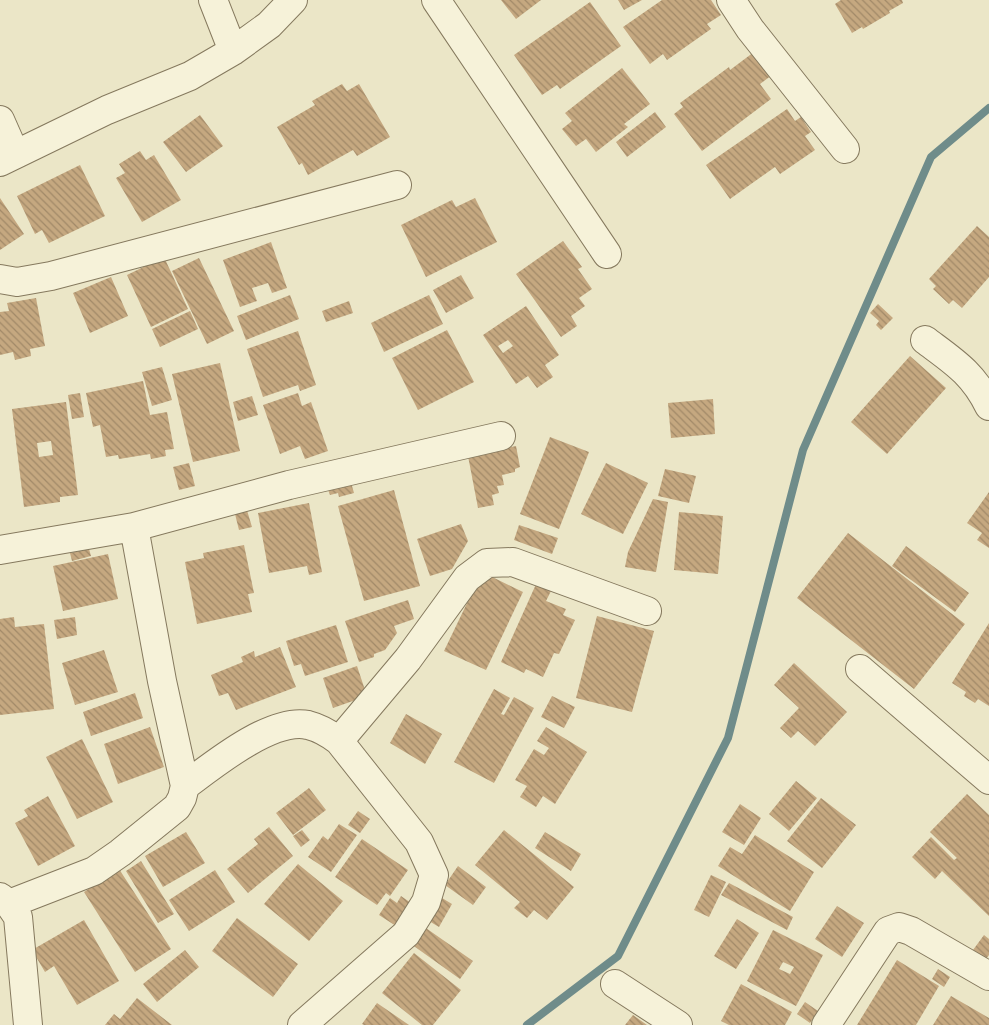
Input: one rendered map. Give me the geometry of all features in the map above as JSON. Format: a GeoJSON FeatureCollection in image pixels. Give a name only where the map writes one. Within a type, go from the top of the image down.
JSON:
{"type":"FeatureCollection","features":[{"type":"Feature","properties":{"kind":"street"},"geometry":{"type":"LineString","coordinates":[[213,0],[233,51]]}},
{"type":"Feature","properties":{"kind":"street"},"geometry":{"type":"LineString","coordinates":[[0,120],[7,158],[107,110],[190,76],[233,51],[269,25],[293,0]]}},
{"type":"Feature","properties":{"kind":"street"},"geometry":{"type":"LineString","coordinates":[[436,0],[607,254]]}},
{"type":"Feature","properties":{"kind":"street"},"geometry":{"type":"LineString","coordinates":[[731,0],[750,29],[844,148]]}},
{"type":"Feature","properties":{"kind":"street"},"geometry":{"type":"LineString","coordinates":[[0,280],[17,282],[51,276],[397,185]]}},
{"type":"Feature","properties":{"kind":"street"},"geometry":{"type":"LineString","coordinates":[[926,340],[968,372],[983,392],[989,406]]}},
{"type":"Feature","properties":{"kind":"street"},"geometry":{"type":"LineString","coordinates":[[0,550],[134,527],[289,485],[501,436]]}},
{"type":"Feature","properties":{"kind":"street"},"geometry":{"type":"LineString","coordinates":[[28,1025],[15,903],[94,871],[120,853],[177,807],[185,786],[162,681],[134,527]]}},
{"type":"Feature","properties":{"kind":"street"},"geometry":{"type":"LineString","coordinates":[[339,741],[408,659],[467,578],[487,563],[514,562],[647,611]]}},
{"type":"Feature","properties":{"kind":"street"},"geometry":{"type":"LineString","coordinates":[[860,668],[989,780]]}},
{"type":"Feature","properties":{"kind":"street"},"geometry":{"type":"LineString","coordinates":[[185,786],[230,753],[263,734],[284,727],[307,725],[328,733],[339,741],[420,842],[434,875],[426,902],[406,934],[302,1025]]}},
{"type":"Feature","properties":{"kind":"street"},"geometry":{"type":"LineString","coordinates":[[826,1025],[888,931],[898,927],[911,931],[989,976]]}},
{"type":"Feature","properties":{"kind":"street"},"geometry":{"type":"LineString","coordinates":[[615,984],[678,1025]]}},
{"type":"Feature","properties":{"kind":"building"},"geometry":{"type":"Polygon","coordinates":[[[501,0],[541,0],[516,19],[501,0]]]}},
{"type":"Feature","properties":{"kind":"building"},"geometry":{"type":"Polygon","coordinates":[[[618,0],[642,0],[624,10],[618,0]]]}},
{"type":"Feature","properties":{"kind":"building"},"geometry":{"type":"Polygon","coordinates":[[[662,0],[711,0],[721,15],[707,24],[711,29],[667,60],[663,54],[650,64],[623,27],[662,0]]]}},
{"type":"Feature","properties":{"kind":"building"},"geometry":{"type":"Polygon","coordinates":[[[841,0],[902,0],[903,3],[863,29],[862,27],[852,33],[835,4],[841,0]]]}},
{"type":"Feature","properties":{"kind":"building"},"geometry":{"type":"Polygon","coordinates":[[[590,2],[621,46],[560,89],[557,85],[542,95],[514,55],[590,2]]]}},
{"type":"Feature","properties":{"kind":"building"},"geometry":{"type":"Polygon","coordinates":[[[754,52],[772,75],[760,84],[771,99],[702,151],[674,114],[683,107],[680,103],[729,67],[730,70],[754,52]]]}},
{"type":"Feature","properties":{"kind":"building"},"geometry":{"type":"Polygon","coordinates":[[[622,68],[650,104],[624,124],[628,127],[596,152],[586,139],[576,146],[562,129],[572,121],[565,113],[622,68]]]}},
{"type":"Feature","properties":{"kind":"building"},"geometry":{"type":"Polygon","coordinates":[[[342,84],[347,91],[359,84],[390,137],[357,156],[353,150],[308,175],[302,163],[299,165],[277,127],[315,105],[312,101],[342,84]]]}},
{"type":"Feature","properties":{"kind":"building"},"geometry":{"type":"Polygon","coordinates":[[[787,109],[795,121],[801,117],[811,132],[805,136],[815,150],[780,174],[775,167],[730,199],[706,165],[787,109]]]}},
{"type":"Feature","properties":{"kind":"building"},"geometry":{"type":"Polygon","coordinates":[[[655,112],[666,127],[627,157],[616,142],[655,112]]]}},
{"type":"Feature","properties":{"kind":"building"},"geometry":{"type":"Polygon","coordinates":[[[200,115],[223,146],[186,172],[163,142],[200,115]]]}},
{"type":"Feature","properties":{"kind":"building"},"geometry":{"type":"Polygon","coordinates":[[[140,151],[146,160],[154,155],[181,200],[142,222],[116,178],[125,173],[119,164],[140,151]]]}},
{"type":"Feature","properties":{"kind":"building"},"geometry":{"type":"Polygon","coordinates":[[[80,165],[105,216],[49,243],[42,230],[35,234],[17,196],[80,165]]]}},
{"type":"Feature","properties":{"kind":"building"},"geometry":{"type":"Polygon","coordinates":[[[0,198],[24,234],[0,250],[0,198]]]}},
{"type":"Feature","properties":{"kind":"building"},"geometry":{"type":"Polygon","coordinates":[[[475,198],[497,242],[426,277],[401,225],[452,200],[456,207],[475,198]]]}},
{"type":"Feature","properties":{"kind":"building"},"geometry":{"type":"Polygon","coordinates":[[[977,226],[989,237],[989,277],[962,308],[953,300],[949,304],[933,289],[936,286],[929,279],[977,226]]]}},
{"type":"Feature","properties":{"kind":"building"},"geometry":{"type":"Polygon","coordinates":[[[563,241],[582,267],[578,269],[592,289],[579,298],[585,306],[571,316],[577,326],[561,337],[516,274],[563,241]]]}},
{"type":"Feature","properties":{"kind":"building"},"geometry":{"type":"Polygon","coordinates":[[[271,242],[287,288],[272,293],[268,283],[252,288],[257,301],[240,307],[223,260],[271,242]]]}},
{"type":"Feature","properties":{"kind":"building"},"geometry":{"type":"Polygon","coordinates":[[[164,257],[188,309],[151,327],[127,275],[164,257]]]}},
{"type":"Feature","properties":{"kind":"building"},"geometry":{"type":"Polygon","coordinates":[[[199,258],[234,331],[207,344],[172,271],[199,258]]]}},
{"type":"Feature","properties":{"kind":"building"},"geometry":{"type":"Polygon","coordinates":[[[461,275],[474,298],[446,313],[433,290],[461,275]]]}},
{"type":"Feature","properties":{"kind":"building"},"geometry":{"type":"Polygon","coordinates":[[[111,277],[128,316],[90,333],[73,293],[111,277]]]}},
{"type":"Feature","properties":{"kind":"building"},"geometry":{"type":"Polygon","coordinates":[[[290,295],[299,319],[246,340],[237,316],[290,295]]]}},
{"type":"Feature","properties":{"kind":"building"},"geometry":{"type":"Polygon","coordinates":[[[429,295],[443,324],[384,352],[371,323],[429,295]]]}},
{"type":"Feature","properties":{"kind":"building"},"geometry":{"type":"Polygon","coordinates":[[[36,298],[45,346],[30,349],[31,356],[15,360],[13,352],[0,355],[0,312],[9,311],[7,303],[36,298]]]}},
{"type":"Feature","properties":{"kind":"building"},"geometry":{"type":"Polygon","coordinates":[[[349,301],[353,313],[326,322],[322,311],[349,301]]]}},
{"type":"Feature","properties":{"kind":"building"},"geometry":{"type":"Polygon","coordinates":[[[878,304],[893,318],[881,330],[876,325],[879,321],[870,313],[878,304]]]}},
{"type":"Feature","properties":{"kind":"building"},"geometry":{"type":"Polygon","coordinates":[[[526,306],[559,355],[545,365],[553,377],[537,388],[528,376],[516,384],[483,335],[526,306]],[[508,340],[498,346],[503,353],[513,346],[508,340]]]}},
{"type":"Feature","properties":{"kind":"building"},"geometry":{"type":"Polygon","coordinates":[[[190,311],[198,329],[160,347],[152,329],[190,311]]]}},
{"type":"Feature","properties":{"kind":"building"},"geometry":{"type":"Polygon","coordinates":[[[447,330],[474,382],[418,410],[392,358],[447,330]]]}},
{"type":"Feature","properties":{"kind":"building"},"geometry":{"type":"Polygon","coordinates":[[[298,331],[316,385],[300,391],[298,385],[263,397],[247,349],[298,331]]]}},
{"type":"Feature","properties":{"kind":"building"},"geometry":{"type":"Polygon","coordinates":[[[910,356],[946,388],[887,454],[851,422],[910,356]]]}},
{"type":"Feature","properties":{"kind":"building"},"geometry":{"type":"Polygon","coordinates":[[[220,363],[240,451],[193,462],[172,374],[220,363]]]}},
{"type":"Feature","properties":{"kind":"building"},"geometry":{"type":"Polygon","coordinates":[[[162,367],[172,400],[152,406],[142,372],[162,367]]]}},
{"type":"Feature","properties":{"kind":"building"},"geometry":{"type":"Polygon","coordinates":[[[143,381],[150,415],[167,412],[174,449],[165,450],[166,456],[151,459],[150,454],[119,459],[118,455],[106,457],[100,425],[93,427],[86,393],[143,381]]]}},
{"type":"Feature","properties":{"kind":"building"},"geometry":{"type":"Polygon","coordinates":[[[80,393],[84,417],[72,419],[68,395],[80,393]]]}},
{"type":"Feature","properties":{"kind":"building"},"geometry":{"type":"Polygon","coordinates":[[[298,393],[302,406],[311,402],[328,451],[305,459],[300,446],[280,454],[263,405],[298,393]]]}},
{"type":"Feature","properties":{"kind":"building"},"geometry":{"type":"Polygon","coordinates":[[[252,396],[258,415],[238,421],[233,402],[252,396]]]}},
{"type":"Feature","properties":{"kind":"building"},"geometry":{"type":"Polygon","coordinates":[[[713,399],[715,434],[671,438],[668,403],[713,399]]]}},
{"type":"Feature","properties":{"kind":"building"},"geometry":{"type":"Polygon","coordinates":[[[66,402],[78,495],[60,497],[60,502],[24,507],[12,409],[66,402]],[[51,441],[37,443],[39,457],[53,455],[51,441]]]}},
{"type":"Feature","properties":{"kind":"building"},"geometry":{"type":"Polygon","coordinates":[[[550,437],[589,452],[559,529],[520,514],[550,437]]]}},
{"type":"Feature","properties":{"kind":"building"},"geometry":{"type":"Polygon","coordinates":[[[516,446],[520,467],[515,469],[515,472],[502,475],[504,485],[497,486],[499,493],[492,495],[494,505],[478,508],[468,456],[516,446]]]}},
{"type":"Feature","properties":{"kind":"building"},"geometry":{"type":"Polygon","coordinates":[[[189,463],[195,486],[179,490],[173,467],[189,463]]]}},
{"type":"Feature","properties":{"kind":"building"},"geometry":{"type":"Polygon","coordinates":[[[606,463],[648,483],[623,534],[581,514],[606,463]]]}},
{"type":"Feature","properties":{"kind":"building"},"geometry":{"type":"Polygon","coordinates":[[[665,469],[696,476],[689,503],[658,496],[665,469]]]}},
{"type":"Feature","properties":{"kind":"building"},"geometry":{"type":"Polygon","coordinates":[[[350,479],[354,493],[339,497],[338,493],[330,495],[327,487],[350,479]]]}},
{"type":"Feature","properties":{"kind":"building"},"geometry":{"type":"Polygon","coordinates":[[[394,490],[420,586],[364,601],[338,506],[394,490]]]}},
{"type":"Feature","properties":{"kind":"building"},"geometry":{"type":"Polygon","coordinates":[[[989,492],[989,548],[977,540],[982,533],[967,523],[989,492]]]}},
{"type":"Feature","properties":{"kind":"building"},"geometry":{"type":"Polygon","coordinates":[[[653,499],[668,502],[656,572],[625,567],[628,552],[653,499]]]}},
{"type":"Feature","properties":{"kind":"building"},"geometry":{"type":"Polygon","coordinates":[[[309,503],[322,572],[309,575],[307,566],[269,573],[258,513],[309,503]]]}},
{"type":"Feature","properties":{"kind":"building"},"geometry":{"type":"Polygon","coordinates":[[[246,507],[252,527],[239,530],[234,510],[246,507]]]}},
{"type":"Feature","properties":{"kind":"building"},"geometry":{"type":"Polygon","coordinates":[[[679,512],[723,516],[718,574],[674,570],[679,512]]]}},
{"type":"Feature","properties":{"kind":"building"},"geometry":{"type":"Polygon","coordinates":[[[461,524],[468,541],[452,569],[430,576],[417,539],[461,524]]]}},
{"type":"Feature","properties":{"kind":"building"},"geometry":{"type":"Polygon","coordinates":[[[519,525],[558,538],[552,554],[514,540],[519,525]]]}},
{"type":"Feature","properties":{"kind":"building"},"geometry":{"type":"Polygon","coordinates":[[[848,533],[965,624],[914,689],[797,598],[848,533]]]}},
{"type":"Feature","properties":{"kind":"building"},"geometry":{"type":"Polygon","coordinates":[[[244,545],[254,593],[248,594],[252,612],[197,624],[185,562],[204,558],[203,553],[244,545]]]}},
{"type":"Feature","properties":{"kind":"building"},"geometry":{"type":"Polygon","coordinates":[[[906,546],[969,593],[955,612],[892,566],[906,546]]]}},
{"type":"Feature","properties":{"kind":"building"},"geometry":{"type":"Polygon","coordinates":[[[89,549],[91,556],[72,561],[70,553],[89,549]]]}},
{"type":"Feature","properties":{"kind":"building"},"geometry":{"type":"Polygon","coordinates":[[[108,554],[118,599],[63,611],[53,566],[108,554]]]}},
{"type":"Feature","properties":{"kind":"building"},"geometry":{"type":"Polygon","coordinates":[[[482,572],[523,592],[486,670],[444,651],[482,572]]]}},
{"type":"Feature","properties":{"kind":"building"},"geometry":{"type":"Polygon","coordinates":[[[537,582],[552,589],[546,601],[566,609],[563,615],[575,620],[559,654],[554,653],[543,677],[526,669],[524,673],[501,662],[537,582]]]}},
{"type":"Feature","properties":{"kind":"building"},"geometry":{"type":"Polygon","coordinates":[[[408,600],[414,619],[394,626],[397,633],[385,650],[374,654],[374,657],[359,662],[345,621],[408,600]]]}},
{"type":"Feature","properties":{"kind":"building"},"geometry":{"type":"Polygon","coordinates":[[[597,616],[654,631],[632,712],[576,698],[597,616]]]}},
{"type":"Feature","properties":{"kind":"building"},"geometry":{"type":"Polygon","coordinates":[[[14,617],[15,627],[44,624],[54,709],[0,715],[0,619],[14,617]]]}},
{"type":"Feature","properties":{"kind":"building"},"geometry":{"type":"Polygon","coordinates":[[[75,617],[77,635],[57,639],[54,620],[75,617]]]}},
{"type":"Feature","properties":{"kind":"building"},"geometry":{"type":"Polygon","coordinates":[[[989,623],[989,706],[978,699],[975,703],[964,696],[966,692],[952,683],[989,623]]]}},
{"type":"Feature","properties":{"kind":"building"},"geometry":{"type":"Polygon","coordinates":[[[336,625],[348,662],[305,676],[301,664],[294,666],[286,641],[336,625]]]}},
{"type":"Feature","properties":{"kind":"building"},"geometry":{"type":"Polygon","coordinates":[[[280,647],[296,687],[236,710],[228,693],[219,696],[211,675],[243,662],[241,657],[254,651],[255,657],[280,647]]]}},
{"type":"Feature","properties":{"kind":"building"},"geometry":{"type":"Polygon","coordinates":[[[104,650],[118,692],[75,705],[62,663],[104,650]]]}},
{"type":"Feature","properties":{"kind":"building"},"geometry":{"type":"Polygon","coordinates":[[[794,663],[847,712],[815,746],[798,731],[791,738],[780,728],[799,708],[774,685],[794,663]]]}},
{"type":"Feature","properties":{"kind":"building"},"geometry":{"type":"Polygon","coordinates":[[[357,666],[367,696],[333,708],[323,678],[357,666]]]}},
{"type":"Feature","properties":{"kind":"building"},"geometry":{"type":"Polygon","coordinates":[[[494,689],[510,698],[501,714],[504,715],[514,697],[534,708],[494,783],[454,762],[494,689]]]}},
{"type":"Feature","properties":{"kind":"building"},"geometry":{"type":"Polygon","coordinates":[[[135,693],[143,718],[91,736],[83,712],[135,693]]]}},
{"type":"Feature","properties":{"kind":"building"},"geometry":{"type":"Polygon","coordinates":[[[552,696],[575,707],[564,728],[541,717],[552,696]]]}},
{"type":"Feature","properties":{"kind":"building"},"geometry":{"type":"Polygon","coordinates":[[[406,714],[442,734],[425,764],[390,743],[406,714]]]}},
{"type":"Feature","properties":{"kind":"building"},"geometry":{"type":"Polygon","coordinates":[[[150,727],[164,767],[118,784],[104,744],[150,727]]]}},
{"type":"Feature","properties":{"kind":"building"},"geometry":{"type":"Polygon","coordinates":[[[546,727],[587,752],[555,804],[543,796],[536,807],[520,797],[527,786],[515,780],[534,749],[544,755],[549,748],[537,741],[546,727]]]}},
{"type":"Feature","properties":{"kind":"building"},"geometry":{"type":"Polygon","coordinates":[[[82,739],[113,802],[77,819],[46,757],[82,739]]]}},
{"type":"Feature","properties":{"kind":"building"},"geometry":{"type":"Polygon","coordinates":[[[796,781],[817,798],[789,831],[769,814],[796,781]]]}},
{"type":"Feature","properties":{"kind":"building"},"geometry":{"type":"Polygon","coordinates":[[[309,788],[326,810],[293,835],[276,813],[309,788]]]}},
{"type":"Feature","properties":{"kind":"building"},"geometry":{"type":"Polygon","coordinates":[[[967,794],[989,815],[989,916],[942,871],[935,879],[912,857],[931,837],[954,860],[957,858],[930,832],[967,794]]]}},
{"type":"Feature","properties":{"kind":"building"},"geometry":{"type":"Polygon","coordinates":[[[48,796],[75,846],[38,866],[15,823],[28,816],[24,810],[48,796]]]}},
{"type":"Feature","properties":{"kind":"building"},"geometry":{"type":"Polygon","coordinates":[[[821,798],[856,825],[822,868],[787,841],[821,798]]]}},
{"type":"Feature","properties":{"kind":"building"},"geometry":{"type":"Polygon","coordinates":[[[740,804],[761,818],[744,845],[722,832],[740,804]]]}},
{"type":"Feature","properties":{"kind":"building"},"geometry":{"type":"Polygon","coordinates":[[[358,811],[370,819],[360,833],[348,825],[358,811]]]}},
{"type":"Feature","properties":{"kind":"building"},"geometry":{"type":"Polygon","coordinates":[[[339,824],[357,835],[331,872],[308,857],[323,836],[328,840],[339,824]]]}},
{"type":"Feature","properties":{"kind":"building"},"geometry":{"type":"Polygon","coordinates":[[[269,827],[293,856],[248,893],[227,869],[258,844],[254,839],[269,827]]]}},
{"type":"Feature","properties":{"kind":"building"},"geometry":{"type":"Polygon","coordinates":[[[302,830],[310,840],[301,847],[293,836],[302,830]]]}},
{"type":"Feature","properties":{"kind":"building"},"geometry":{"type":"Polygon","coordinates":[[[504,830],[574,887],[547,920],[534,910],[527,918],[514,908],[520,902],[475,865],[504,830]]]}},
{"type":"Feature","properties":{"kind":"building"},"geometry":{"type":"Polygon","coordinates":[[[186,832],[205,863],[163,887],[145,856],[186,832]]]}},
{"type":"Feature","properties":{"kind":"building"},"geometry":{"type":"Polygon","coordinates":[[[545,832],[581,854],[571,871],[535,848],[545,832]]]}},
{"type":"Feature","properties":{"kind":"building"},"geometry":{"type":"Polygon","coordinates":[[[755,835],[814,872],[790,911],[718,866],[730,847],[742,854],[755,835]]]}},
{"type":"Feature","properties":{"kind":"building"},"geometry":{"type":"Polygon","coordinates":[[[362,839],[408,870],[390,896],[386,893],[377,905],[335,877],[362,839]]]}},
{"type":"Feature","properties":{"kind":"building"},"geometry":{"type":"Polygon","coordinates":[[[141,861],[174,914],[158,923],[126,871],[141,861]]]}},
{"type":"Feature","properties":{"kind":"building"},"geometry":{"type":"Polygon","coordinates":[[[298,864],[343,901],[309,941],[264,904],[298,864]]]}},
{"type":"Feature","properties":{"kind":"building"},"geometry":{"type":"Polygon","coordinates":[[[458,866],[486,887],[473,905],[445,885],[458,866]]]}},
{"type":"Feature","properties":{"kind":"building"},"geometry":{"type":"Polygon","coordinates":[[[119,869],[171,949],[135,972],[84,892],[119,869]]]}},
{"type":"Feature","properties":{"kind":"building"},"geometry":{"type":"Polygon","coordinates":[[[215,870],[235,902],[189,931],[169,900],[215,870]]]}},
{"type":"Feature","properties":{"kind":"building"},"geometry":{"type":"Polygon","coordinates":[[[711,875],[726,882],[709,917],[694,910],[711,875]]]}},
{"type":"Feature","properties":{"kind":"building"},"geometry":{"type":"Polygon","coordinates":[[[729,883],[793,917],[787,930],[721,895],[729,883]]]}},
{"type":"Feature","properties":{"kind":"building"},"geometry":{"type":"Polygon","coordinates":[[[401,896],[411,903],[396,926],[379,915],[390,898],[397,903],[401,896]]]}},
{"type":"Feature","properties":{"kind":"building"},"geometry":{"type":"Polygon","coordinates":[[[442,898],[452,904],[439,927],[429,921],[442,898]]]}},
{"type":"Feature","properties":{"kind":"building"},"geometry":{"type":"Polygon","coordinates":[[[837,906],[864,923],[842,957],[815,939],[837,906]]]}},
{"type":"Feature","properties":{"kind":"building"},"geometry":{"type":"Polygon","coordinates":[[[237,918],[298,964],[273,997],[212,951],[237,918]]]}},
{"type":"Feature","properties":{"kind":"building"},"geometry":{"type":"Polygon","coordinates":[[[737,919],[759,933],[736,969],[714,956],[737,919]]]}},
{"type":"Feature","properties":{"kind":"building"},"geometry":{"type":"Polygon","coordinates":[[[84,920],[119,981],[77,1005],[54,966],[45,972],[32,950],[84,920]]]}},
{"type":"Feature","properties":{"kind":"building"},"geometry":{"type":"Polygon","coordinates":[[[423,926],[473,961],[460,979],[411,944],[423,926]]]}},
{"type":"Feature","properties":{"kind":"building"},"geometry":{"type":"Polygon","coordinates":[[[773,930],[823,955],[796,1006],[747,981],[773,930]],[[783,962],[779,969],[790,974],[794,967],[783,962]]]}},
{"type":"Feature","properties":{"kind":"building"},"geometry":{"type":"Polygon","coordinates":[[[984,935],[989,939],[989,955],[986,959],[973,950],[984,935]]]}},
{"type":"Feature","properties":{"kind":"building"},"geometry":{"type":"Polygon","coordinates":[[[185,950],[199,967],[157,1002],[143,984],[185,950]]]}},
{"type":"Feature","properties":{"kind":"building"},"geometry":{"type":"Polygon","coordinates":[[[414,953],[461,990],[433,1025],[422,1025],[382,993],[414,953]]]}},
{"type":"Feature","properties":{"kind":"building"},"geometry":{"type":"Polygon","coordinates":[[[897,960],[939,986],[916,1025],[857,1025],[897,960]]]}},
{"type":"Feature","properties":{"kind":"building"},"geometry":{"type":"Polygon","coordinates":[[[938,969],[950,977],[944,987],[932,979],[938,969]]]}},
{"type":"Feature","properties":{"kind":"building"},"geometry":{"type":"Polygon","coordinates":[[[741,984],[792,1012],[785,1025],[729,1025],[721,1021],[741,984]]]}},
{"type":"Feature","properties":{"kind":"building"},"geometry":{"type":"Polygon","coordinates":[[[951,996],[989,1018],[989,1025],[933,1025],[951,996]]]}},
{"type":"Feature","properties":{"kind":"building"},"geometry":{"type":"Polygon","coordinates":[[[137,998],[172,1025],[105,1025],[114,1014],[120,1019],[137,998]]]}},
{"type":"Feature","properties":{"kind":"building"},"geometry":{"type":"Polygon","coordinates":[[[805,1002],[818,1011],[810,1023],[797,1014],[805,1002]]]}},
{"type":"Feature","properties":{"kind":"building"},"geometry":{"type":"Polygon","coordinates":[[[377,1003],[409,1025],[362,1024],[377,1003]]]}},
{"type":"Feature","properties":{"kind":"building"},"geometry":{"type":"Polygon","coordinates":[[[633,1015],[647,1025],[625,1025],[633,1015]]]}},
{"type":"Feature","properties":{"kind":"waterway"},"geometry":{"type":"LineString","coordinates":[[527,1025],[618,956],[728,738],[803,450],[931,157],[989,108]]}}]}
